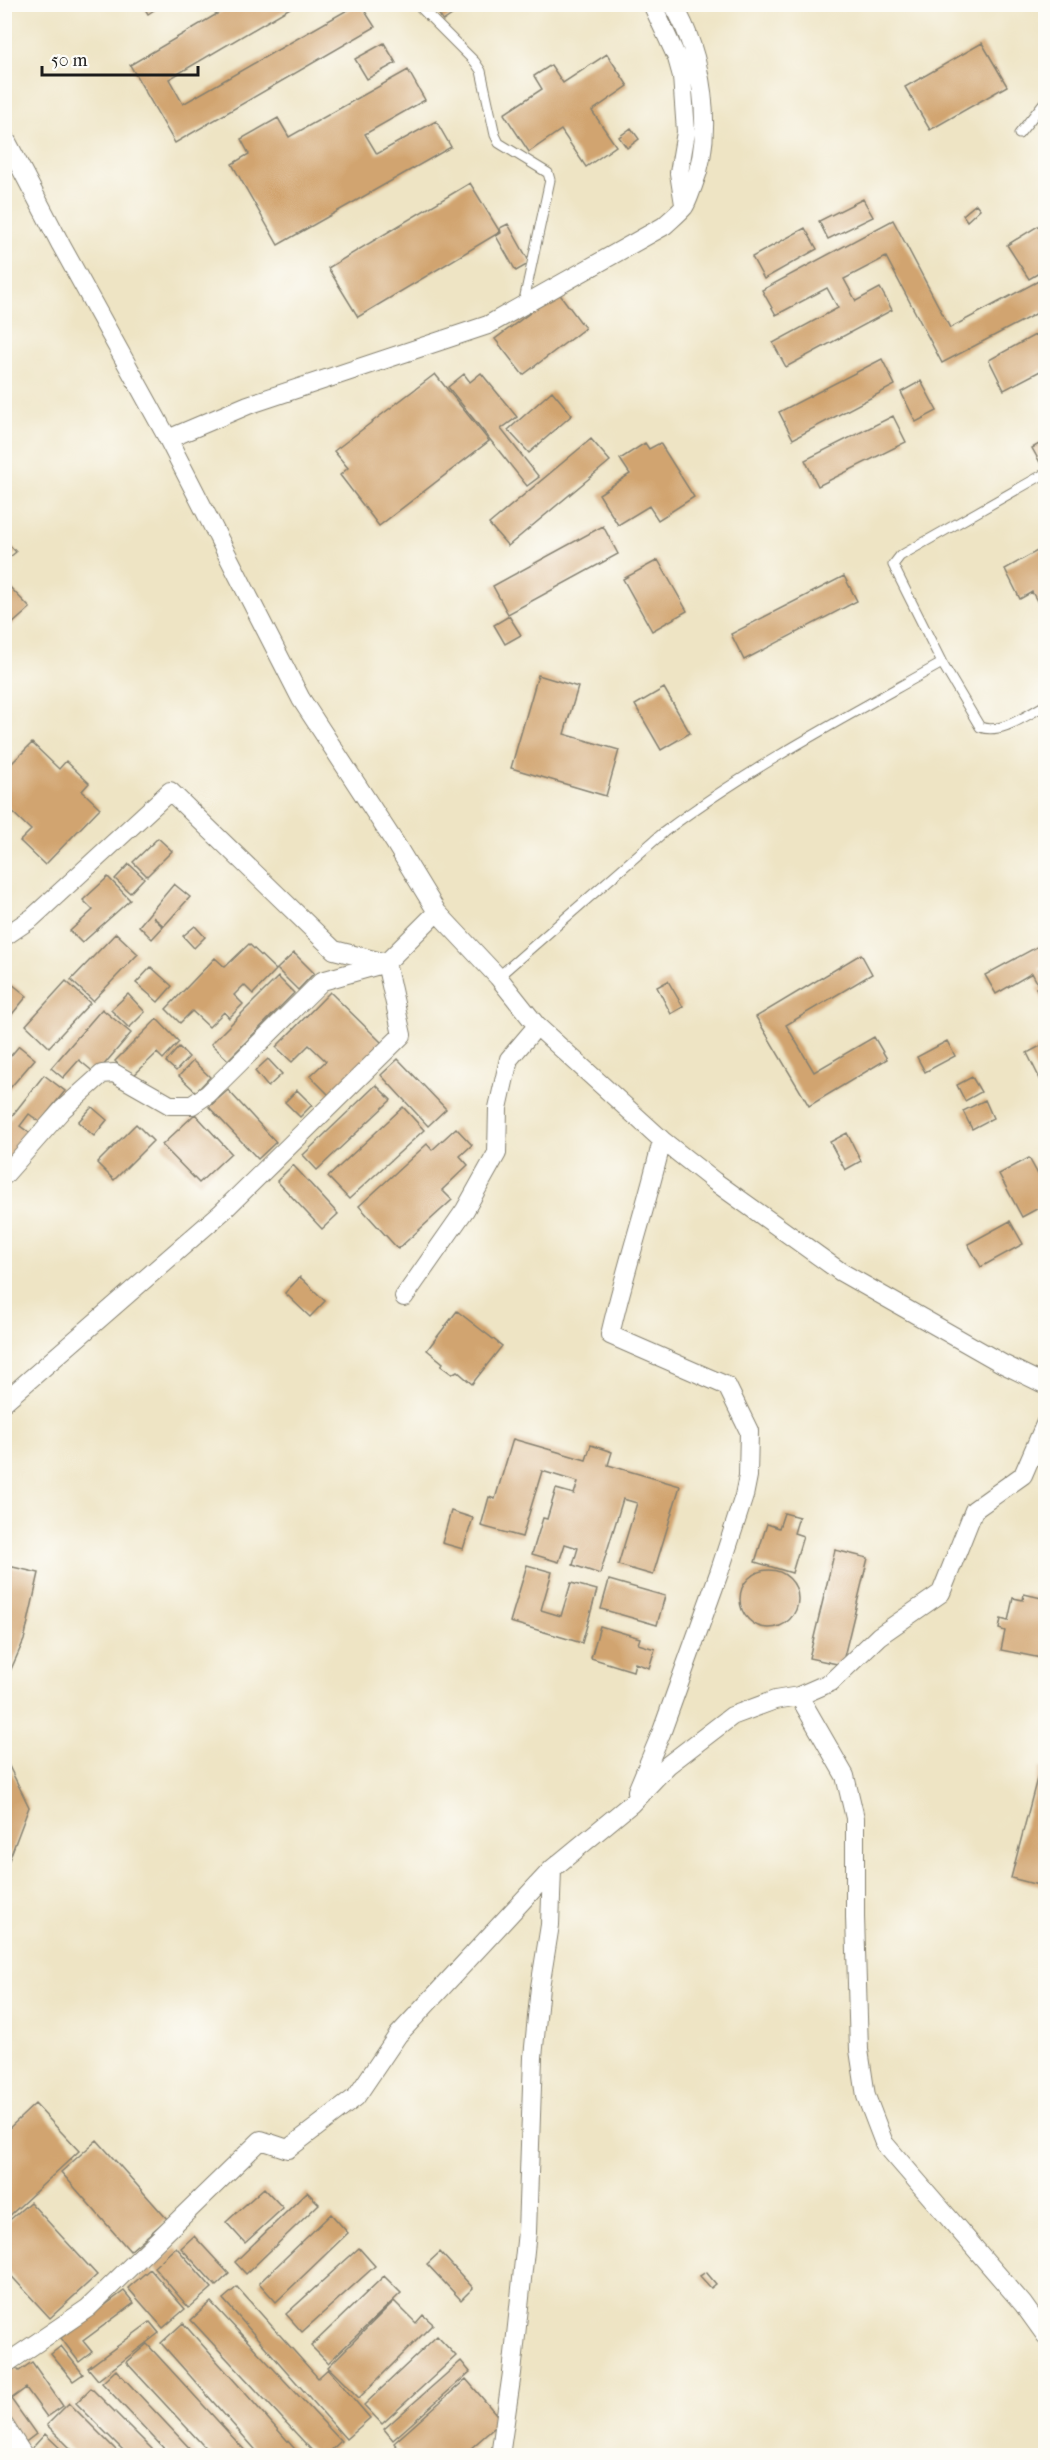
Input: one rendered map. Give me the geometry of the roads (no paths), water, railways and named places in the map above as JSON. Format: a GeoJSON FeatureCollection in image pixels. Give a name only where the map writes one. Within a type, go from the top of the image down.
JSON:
{"type":"FeatureCollection","features":[{"type":"Feature","properties":{"kind":"street"},"geometry":{"type":"LineString","coordinates":[[652,4],[677,58],[682,76],[686,132],[679,173],[685,206]]}},
{"type":"Feature","properties":{"kind":"street"},"geometry":{"type":"LineString","coordinates":[[168,439],[248,405],[488,325],[655,232],[685,206],[701,159],[703,109],[696,60],[691,42],[673,4]]}},
{"type":"Feature","properties":{"kind":"street"},"geometry":{"type":"LineString","coordinates":[[4,136],[168,439],[301,699],[437,912],[498,977],[537,1026],[662,1140],[714,1181],[841,1272],[1003,1364],[1046,1385]]}},
{"type":"Feature","properties":{"kind":"street"},"geometry":{"type":"LineString","coordinates":[[4,937],[32,918],[170,791],[334,950],[386,963]]}},
{"type":"Feature","properties":{"kind":"street"},"geometry":{"type":"LineString","coordinates":[[6,1173],[63,1109],[102,1074],[114,1073],[170,1105],[192,1105],[208,1094],[322,981],[386,963],[437,912]]}},
{"type":"Feature","properties":{"kind":"street"},"geometry":{"type":"LineString","coordinates":[[4,1402],[222,1212],[402,1035],[386,963]]}},
{"type":"Feature","properties":{"kind":"street"},"geometry":{"type":"LineString","coordinates":[[404,1297],[465,1210],[497,1153],[498,1108],[509,1059],[537,1026]]}},
{"type":"Feature","properties":{"kind":"street"},"geometry":{"type":"LineString","coordinates":[[631,1804],[662,1731],[744,1496],[750,1431],[727,1386],[610,1335],[621,1286],[649,1195],[662,1140]]}},
{"type":"Feature","properties":{"kind":"street"},"geometry":{"type":"LineString","coordinates":[[4,2365],[88,2308],[261,2140],[288,2149],[356,2097],[398,2035],[552,1869],[631,1804],[668,1765],[732,1716],[775,1701],[799,1696],[831,1682],[879,1636],[941,1593],[974,1510],[1023,1475],[1046,1422]]}},
{"type":"Feature","properties":{"kind":"street"},"geometry":{"type":"LineString","coordinates":[[799,1696],[845,1776],[855,1818],[859,2050],[866,2096],[874,2119],[884,2143],[1023,2304],[1046,2336]]}},
{"type":"Feature","properties":{"kind":"street"},"geometry":{"type":"LineString","coordinates":[[500,2456],[512,2373],[527,2232],[533,2057],[540,1987],[550,1924],[552,1869]]}},
{"type":"Feature","properties":{"kind":"street"},"geometry":{"type":"LineString","coordinates":[[4,2426],[24,2456]]}},
{"type":"Feature","properties":{"kind":"lane"},"geometry":{"type":"LineString","coordinates":[[417,4],[475,62],[481,71],[495,135],[499,143],[543,168],[550,180],[523,307]]}},
{"type":"Feature","properties":{"kind":"lane"},"geometry":{"type":"LineString","coordinates":[[1018,134],[1046,100]]}},
{"type":"Feature","properties":{"kind":"lane"},"geometry":{"type":"LineString","coordinates":[[1046,473],[895,560],[893,565],[942,663],[980,727],[989,730],[1000,728],[1046,705]]}},
{"type":"Feature","properties":{"kind":"lane"},"geometry":{"type":"LineString","coordinates":[[498,977],[664,832],[692,811],[802,743],[942,663]]}}]}
